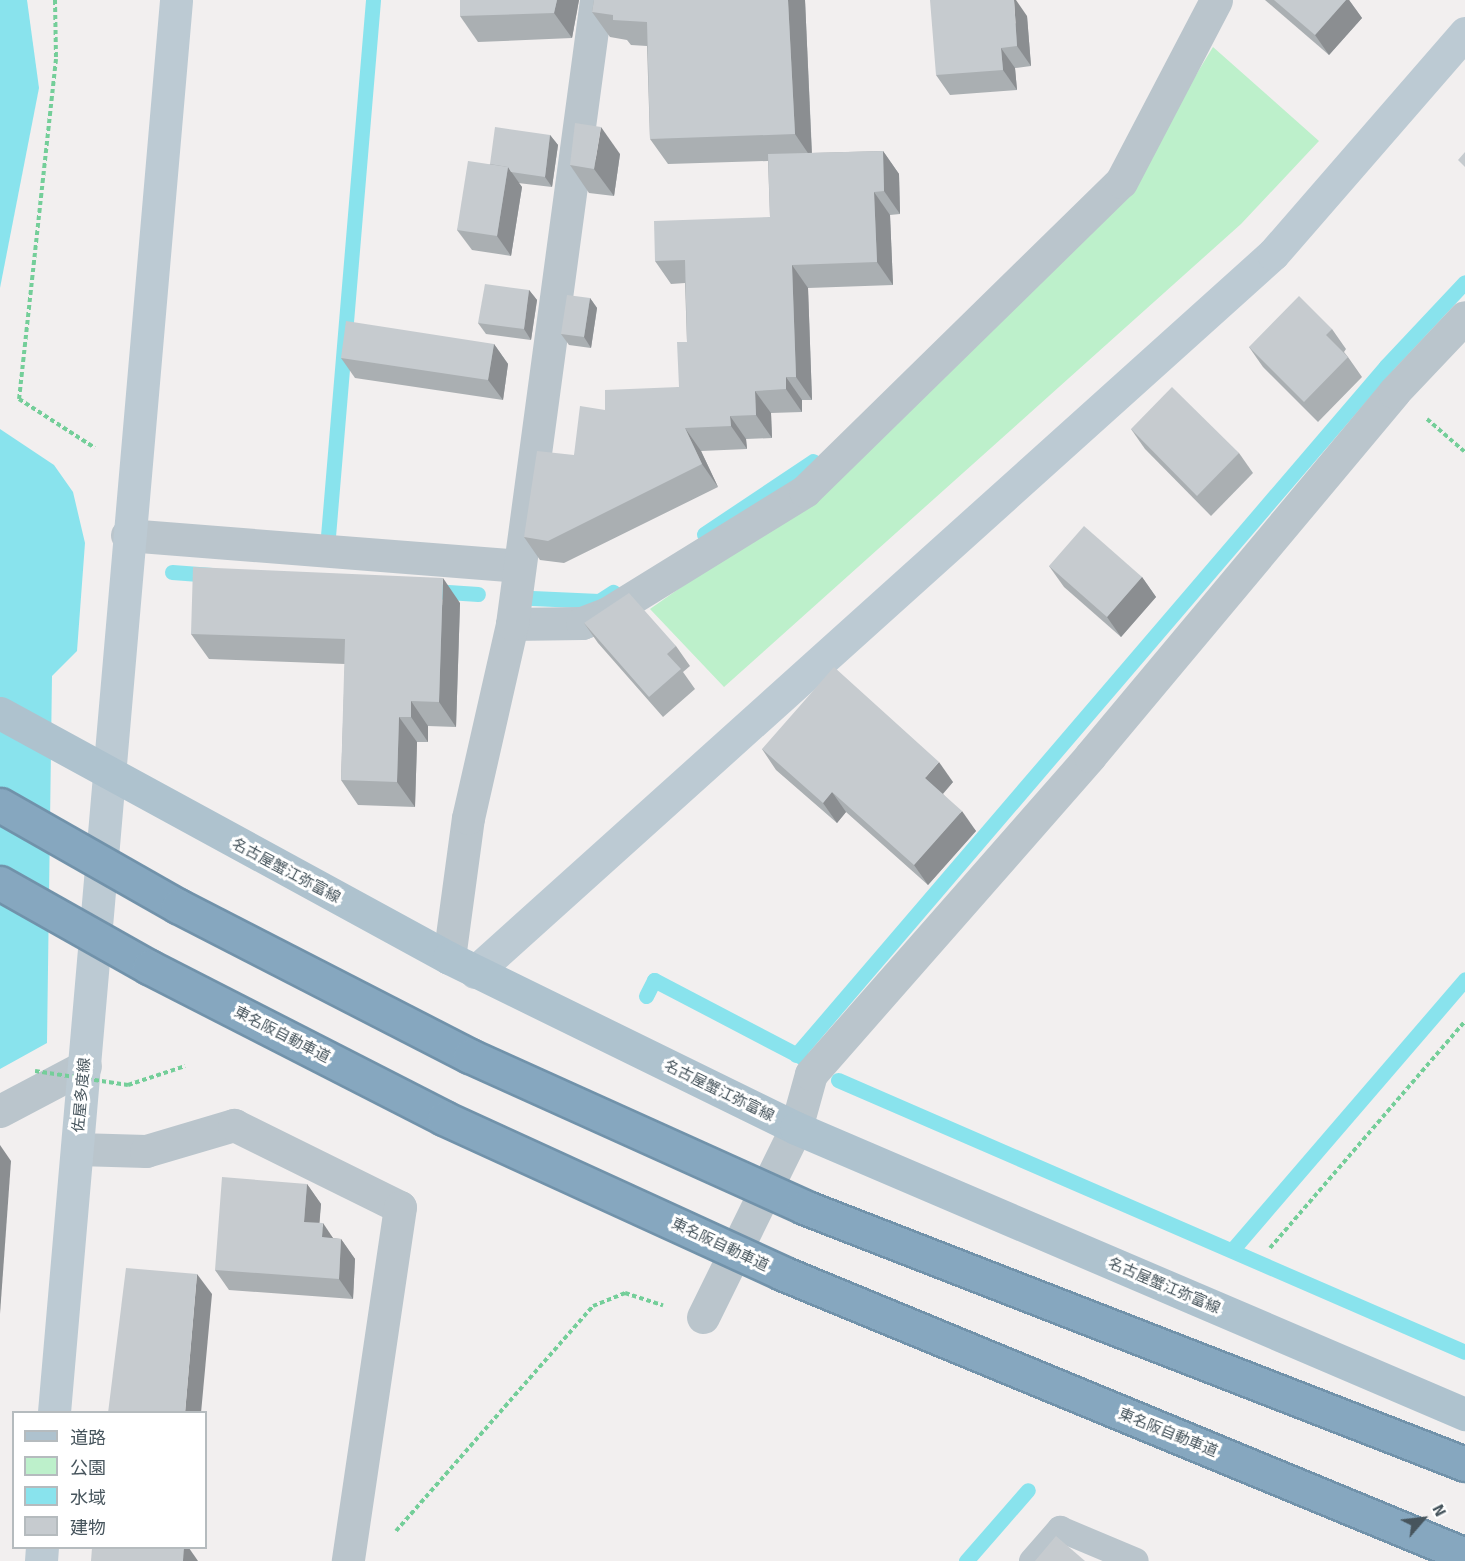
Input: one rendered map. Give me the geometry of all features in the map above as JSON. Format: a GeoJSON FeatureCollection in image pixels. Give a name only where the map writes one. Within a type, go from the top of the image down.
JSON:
{"type":"FeatureCollection","features":[{"type":"Feature","properties":{"kind":"highway"},"geometry":{"type":"LineString","coordinates":[[0,805],[178,906],[470,1056],[794,1202],[1465,1464]]}},
{"type":"Feature","properties":{"kind":"highway","name":"東名阪自動車道"},"geometry":{"type":"LineString","coordinates":[[0,883],[149,967],[444,1118],[771,1269],[1465,1555]]}},
{"type":"Feature","properties":{"kind":"main road","name":"名古屋蟹江弥富線"},"geometry":{"type":"LineString","coordinates":[[0,713],[111,777],[462,965],[796,1128],[1465,1414]]}},
{"type":"Feature","properties":{"kind":"street","name":"佐屋多度線"},"geometry":{"type":"LineString","coordinates":[[54,1411],[111,777],[132,472],[177,0]]}},
{"type":"Feature","properties":{"kind":"street"},"geometry":{"type":"LineString","coordinates":[[462,965],[468,818],[512,624],[596,0]]}},
{"type":"Feature","properties":{"kind":"street"},"geometry":{"type":"LineString","coordinates":[[512,624],[582,623],[606,614],[805,490],[1121,182],[1216,0]]}},
{"type":"Feature","properties":{"kind":"street"},"geometry":{"type":"LineString","coordinates":[[462,965],[1273,254],[1465,33]]}},
{"type":"Feature","properties":{"kind":"street"},"geometry":{"type":"LineString","coordinates":[[703,1317],[796,1128],[811,1074],[1090,756],[1394,392],[1465,317]]}},
{"type":"Feature","properties":{"kind":"street"},"geometry":{"type":"LineString","coordinates":[[127,535],[518,566]]}},
{"type":"Feature","properties":{"kind":"street"},"geometry":{"type":"LineString","coordinates":[[0,1111],[85,1066]]}},
{"type":"Feature","properties":{"kind":"street"},"geometry":{"type":"LineString","coordinates":[[77,1149],[146,1151],[234,1125],[400,1208],[348,1561]]}},
{"type":"Feature","properties":{"kind":"lane"},"geometry":{"type":"LineString","coordinates":[[1032,1561],[1060,1529],[1136,1561]]}},
{"type":"Feature","properties":{"kind":"path"},"geometry":{"type":"LineString","coordinates":[[55,0],[56,59],[20,399],[132,472]]}},
{"type":"Feature","properties":{"kind":"path"},"geometry":{"type":"LineString","coordinates":[[1394,392],[1465,452]]}},
{"type":"Feature","properties":{"kind":"path"},"geometry":{"type":"LineString","coordinates":[[1270,1248],[1465,1021]]}},
{"type":"Feature","properties":{"kind":"path"},"geometry":{"type":"LineString","coordinates":[[35,1071],[128,1085],[185,1066]]}},
{"type":"Feature","properties":{"kind":"path"},"geometry":{"type":"LineString","coordinates":[[393,1535],[593,1306],[625,1293],[703,1317]]}},
{"type":"Feature","properties":{"kind":"green space"},"geometry":{"type":"Polygon","coordinates":[[[1213,47],[1319,141],[1241,224],[724,687],[650,609],[814,494],[1127,188],[1213,47]]]}},
{"type":"Feature","properties":{"kind":"water"},"geometry":{"type":"Polygon","coordinates":[[[0,0],[27,0],[39,88],[0,288],[0,0]]]}},
{"type":"Feature","properties":{"kind":"water"},"geometry":{"type":"Polygon","coordinates":[[[0,429],[54,465],[73,492],[85,543],[77,651],[52,676],[47,1043],[0,1069],[0,429]]]}},
{"type":"Feature","properties":{"kind":"building"},"geometry":{"type":"Polygon","coordinates":[[[460,0],[557,0],[554,13],[460,16],[460,0]]]}},
{"type":"Feature","properties":{"kind":"building"},"geometry":{"type":"Polygon","coordinates":[[[594,0],[788,0],[795,134],[650,139],[647,22],[613,20],[613,15],[592,12],[594,0]]]}},
{"type":"Feature","properties":{"kind":"building"},"geometry":{"type":"Polygon","coordinates":[[[930,0],[1014,0],[1017,46],[1001,48],[1003,70],[936,75],[930,0]]]}},
{"type":"Feature","properties":{"kind":"building"},"geometry":{"type":"Polygon","coordinates":[[[1274,0],[1346,0],[1315,35],[1274,0]]]}},
{"type":"Feature","properties":{"kind":"building"},"geometry":{"type":"Polygon","coordinates":[[[575,123],[601,127],[594,169],[570,165],[575,123]]]}},
{"type":"Feature","properties":{"kind":"building"},"geometry":{"type":"Polygon","coordinates":[[[495,127],[550,135],[545,177],[511,172],[508,167],[490,164],[495,127]]]}},
{"type":"Feature","properties":{"kind":"building"},"geometry":{"type":"Polygon","coordinates":[[[883,151],[884,191],[874,192],[877,262],[792,265],[796,377],[786,377],[786,389],[755,391],[756,415],[730,416],[731,426],[685,428],[702,464],[548,541],[524,537],[537,451],[574,455],[580,406],[605,410],[605,390],[679,387],[677,342],[687,342],[685,260],[655,261],[654,221],[770,217],[768,154],[883,151]]]}},
{"type":"Feature","properties":{"kind":"building"},"geometry":{"type":"Polygon","coordinates":[[[1465,152],[1465,167],[1458,160],[1465,152]]]}},
{"type":"Feature","properties":{"kind":"building"},"geometry":{"type":"Polygon","coordinates":[[[468,161],[508,167],[497,236],[457,230],[468,161]]]}},
{"type":"Feature","properties":{"kind":"building"},"geometry":{"type":"Polygon","coordinates":[[[485,284],[529,290],[524,329],[478,323],[485,284]]]}},
{"type":"Feature","properties":{"kind":"building"},"geometry":{"type":"Polygon","coordinates":[[[567,295],[590,298],[584,337],[561,334],[567,295]]]}},
{"type":"Feature","properties":{"kind":"building"},"geometry":{"type":"Polygon","coordinates":[[[1299,296],[1332,329],[1326,335],[1348,357],[1304,402],[1249,347],[1299,296]]]}},
{"type":"Feature","properties":{"kind":"building"},"geometry":{"type":"Polygon","coordinates":[[[346,321],[494,344],[488,380],[341,358],[346,321]]]}},
{"type":"Feature","properties":{"kind":"building"},"geometry":{"type":"Polygon","coordinates":[[[1172,387],[1239,453],[1197,496],[1131,429],[1172,387]]]}},
{"type":"Feature","properties":{"kind":"building"},"geometry":{"type":"Polygon","coordinates":[[[1084,526],[1142,577],[1107,617],[1049,566],[1084,526]]]}},
{"type":"Feature","properties":{"kind":"building"},"geometry":{"type":"Polygon","coordinates":[[[193,567],[443,578],[439,702],[411,701],[411,717],[399,717],[397,782],[341,780],[345,639],[191,634],[193,567]]]}},
{"type":"Feature","properties":{"kind":"building"},"geometry":{"type":"Polygon","coordinates":[[[629,593],[676,646],[667,654],[681,669],[649,697],[584,623],[629,593]]]}},
{"type":"Feature","properties":{"kind":"building"},"geometry":{"type":"Polygon","coordinates":[[[834,667],[939,762],[925,778],[962,811],[914,865],[832,792],[823,803],[762,749],[834,667]]]}},
{"type":"Feature","properties":{"kind":"building"},"geometry":{"type":"Polygon","coordinates":[[[222,1177],[307,1184],[304,1222],[323,1223],[322,1237],[341,1239],[339,1279],[215,1270],[222,1177]]]}},
{"type":"Feature","properties":{"kind":"building"},"geometry":{"type":"Polygon","coordinates":[[[126,1268],[197,1274],[185,1411],[108,1411],[126,1268]]]}},
{"type":"Feature","properties":{"kind":"building"},"geometry":{"type":"Polygon","coordinates":[[[1056,1536],[1085,1561],[1035,1561],[1056,1536]]]}},
{"type":"Feature","properties":{"kind":"building"},"geometry":{"type":"Polygon","coordinates":[[[92,1549],[184,1549],[183,1561],[91,1561],[92,1549]]]}},
{"type":"Feature","properties":{"kind":"waterway"},"geometry":{"type":"LineString","coordinates":[[328,536],[373,0]]}},
{"type":"Feature","properties":{"kind":"waterway"},"geometry":{"type":"LineString","coordinates":[[796,1055],[1386,366],[1465,282]]}},
{"type":"Feature","properties":{"kind":"waterway"},"geometry":{"type":"LineString","coordinates":[[704,534],[813,461]]}},
{"type":"Feature","properties":{"kind":"waterway"},"geometry":{"type":"LineString","coordinates":[[172,572],[212,575]]}},
{"type":"Feature","properties":{"kind":"waterway"},"geometry":{"type":"LineString","coordinates":[[433,591],[478,594]]}},
{"type":"Feature","properties":{"kind":"waterway"},"geometry":{"type":"LineString","coordinates":[[532,598],[599,601],[613,592]]}},
{"type":"Feature","properties":{"kind":"waterway"},"geometry":{"type":"LineString","coordinates":[[1233,1249],[1465,979]]}},
{"type":"Feature","properties":{"kind":"waterway"},"geometry":{"type":"LineString","coordinates":[[646,996],[654,980],[801,1057]]}},
{"type":"Feature","properties":{"kind":"waterway"},"geometry":{"type":"LineString","coordinates":[[838,1080],[1465,1352]]}},
{"type":"Feature","properties":{"kind":"waterway"},"geometry":{"type":"LineString","coordinates":[[966,1561],[1028,1490]]}}]}
